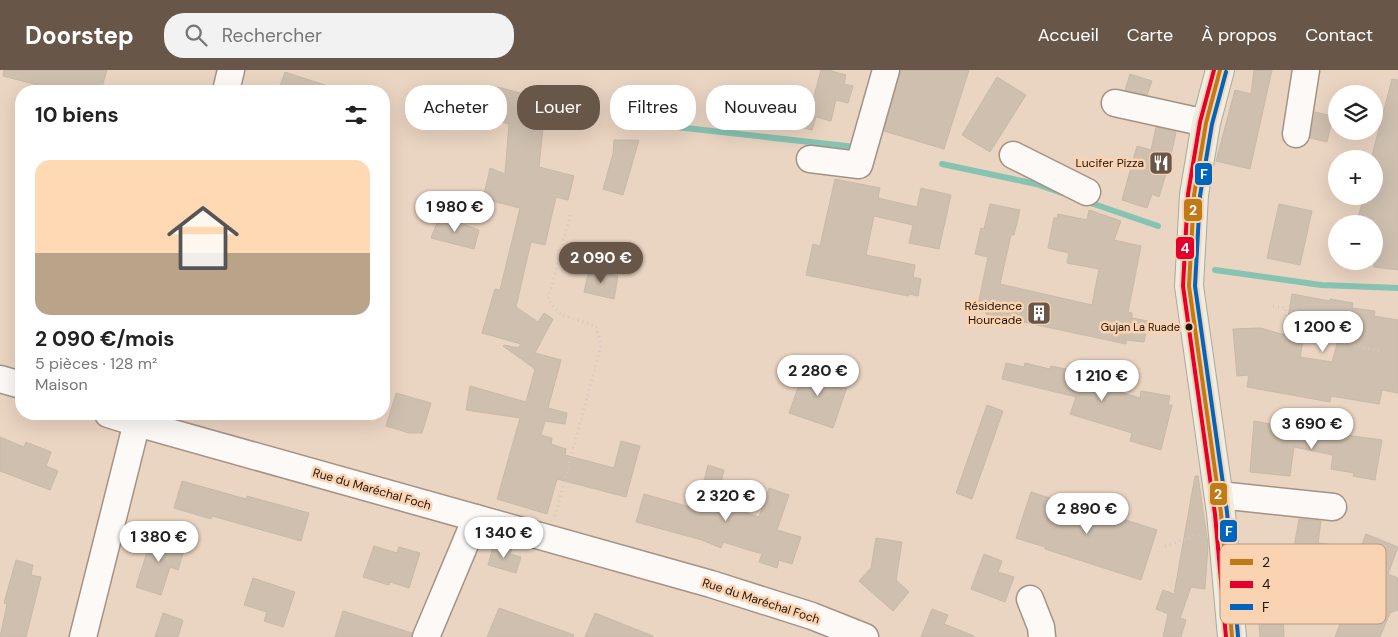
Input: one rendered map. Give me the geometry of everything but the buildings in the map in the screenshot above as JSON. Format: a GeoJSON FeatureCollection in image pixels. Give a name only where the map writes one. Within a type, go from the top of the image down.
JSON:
{"type":"FeatureCollection","features":[{"type":"Feature","properties":{"kind":"main road"},"geometry":{"type":"LineString","coordinates":[[1220,70],[1206,123],[1194,195],[1189,286],[1224,544]]}},
{"type":"Feature","properties":{"kind":"main road"},"geometry":{"type":"LineString","coordinates":[[1231,624],[1232,637]]}},
{"type":"Feature","properties":{"kind":"street"},"geometry":{"type":"LineString","coordinates":[[227,85],[231,70]]}},
{"type":"Feature","properties":{"kind":"street"},"geometry":{"type":"LineString","coordinates":[[810,160],[859,165],[886,70]]}},
{"type":"Feature","properties":{"kind":"street"},"geometry":{"type":"LineString","coordinates":[[1296,134],[1306,70]]}},
{"type":"Feature","properties":{"kind":"street"},"geometry":{"type":"LineString","coordinates":[[1114,103],[1206,123]]}},
{"type":"Feature","properties":{"kind":"street"},"geometry":{"type":"LineString","coordinates":[[1013,155],[1087,192]]}},
{"type":"Feature","properties":{"kind":"street"},"geometry":{"type":"LineString","coordinates":[[0,378],[15,383]]}},
{"type":"Feature","properties":{"kind":"street"},"geometry":{"type":"LineString","coordinates":[[83,637],[137,420]]}},
{"type":"Feature","properties":{"kind":"street","name":"Rue du Maréchal Foch"},"geometry":{"type":"LineString","coordinates":[[145,420],[476,518],[711,584],[812,616],[865,637]]}},
{"type":"Feature","properties":{"kind":"street"},"geometry":{"type":"LineString","coordinates":[[1219,495],[1333,506]]}},
{"type":"Feature","properties":{"kind":"street"},"geometry":{"type":"LineString","coordinates":[[426,637],[476,518]]}},
{"type":"Feature","properties":{"kind":"street"},"geometry":{"type":"LineString","coordinates":[[1030,599],[1041,627],[1042,637]]}},
{"type":"Feature","properties":{"kind":"path"},"geometry":{"type":"LineString","coordinates":[[549,538],[601,346],[596,326],[561,315],[548,300],[571,212]]}},
{"type":"Feature","properties":{"kind":"path"},"geometry":{"type":"LineString","coordinates":[[1273,306],[1286,308],[1284,328],[1383,352]]}},
{"type":"Feature","properties":{"kind":"path"},"geometry":{"type":"LineString","coordinates":[[1165,546],[1223,526]]}},
{"type":"Feature","properties":{"kind":"waterway"},"geometry":{"type":"LineString","coordinates":[[696,129],[855,147],[856,143]]}},
{"type":"Feature","properties":{"kind":"waterway"},"geometry":{"type":"LineString","coordinates":[[942,164],[1036,184],[1062,193]]}},
{"type":"Feature","properties":{"kind":"waterway"},"geometry":{"type":"LineString","coordinates":[[1085,201],[1158,226]]}},
{"type":"Feature","properties":{"kind":"waterway"},"geometry":{"type":"LineString","coordinates":[[1215,270],[1321,285],[1398,288]]}},
{"type":"Feature","properties":{"kind":"transit line","name":"4"},"geometry":{"type":"LineString","coordinates":[[1214,70],[1200,122],[1188,194],[1183,286],[1215,514],[1220,570]]}},
{"type":"Feature","properties":{"kind":"transit line","name":"2"},"geometry":{"type":"LineString","coordinates":[[1220,70],[1206,123],[1194,195],[1189,286],[1224,544]]}},
{"type":"Feature","properties":{"kind":"transit line","name":"F"},"geometry":{"type":"LineString","coordinates":[[1226,72],[1212,124],[1200,196],[1195,286],[1230,544]]}},
{"type":"Feature","properties":{"kind":"transit line","name":"4"},"geometry":{"type":"LineString","coordinates":[[1225,624],[1226,637]]}},
{"type":"Feature","properties":{"kind":"transit line","name":"2"},"geometry":{"type":"LineString","coordinates":[[1231,624],[1232,637]]}},
{"type":"Feature","properties":{"kind":"transit line","name":"F"},"geometry":{"type":"LineString","coordinates":[[1237,624],[1238,636]]}},
{"type":"Feature","properties":{"kind":"place","name":"Lucifer Pizza"},"geometry":{"type":"Point","coordinates":[1161,163]}},
{"type":"Feature","properties":{"kind":"place","name":"Résidence Hourcade"},"geometry":{"type":"Point","coordinates":[1039,313]}},
{"type":"Feature","properties":{"kind":"place","name":"Gujan La Ruade"},"geometry":{"type":"Point","coordinates":[1189,327]}}]}
